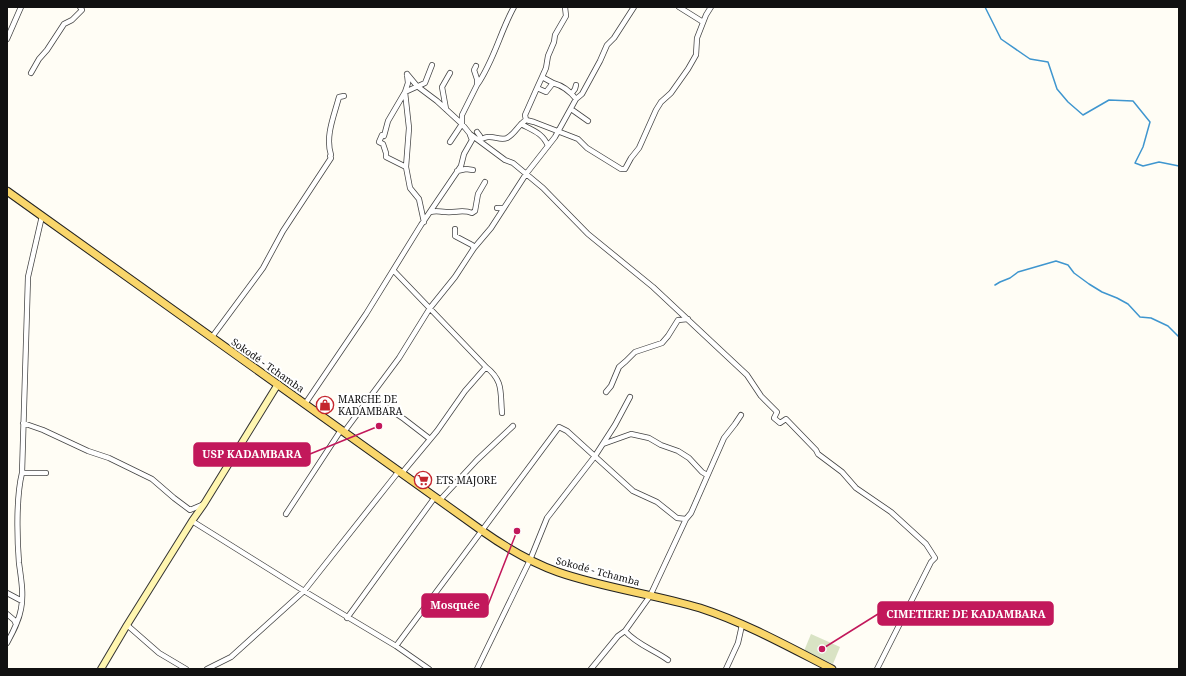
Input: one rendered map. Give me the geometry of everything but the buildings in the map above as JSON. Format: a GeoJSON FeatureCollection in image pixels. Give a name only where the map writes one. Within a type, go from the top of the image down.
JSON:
{"type":"FeatureCollection","features":[{"type":"Feature","properties":{"kind":"main road","name":"Sokodé - Tchamba"},"geometry":{"type":"LineString","coordinates":[[7,191],[503,546],[530,560],[574,577],[699,608],[742,625],[832,669]]}},
{"type":"Feature","properties":{"kind":"main road"},"geometry":{"type":"LineString","coordinates":[[101,669],[278,384]]}},
{"type":"Feature","properties":{"kind":"street"},"geometry":{"type":"LineString","coordinates":[[7,39],[21,7]]}},
{"type":"Feature","properties":{"kind":"street"},"geometry":{"type":"LineString","coordinates":[[31,73],[38,59],[47,50],[64,24],[72,20],[82,10],[80,7]]}},
{"type":"Feature","properties":{"kind":"street"},"geometry":{"type":"LineString","coordinates":[[450,142],[462,124],[462,116],[477,85],[489,65],[498,39],[514,7]]}},
{"type":"Feature","properties":{"kind":"street"},"geometry":{"type":"LineString","coordinates":[[526,120],[525,115],[546,68],[548,56],[554,42],[555,35],[566,16],[566,7]]}},
{"type":"Feature","properties":{"kind":"street"},"geometry":{"type":"LineString","coordinates":[[286,514],[343,431],[400,358],[430,308],[457,274],[474,248],[491,228],[526,174],[558,132],[576,100],[582,94],[607,45],[614,38],[634,7]]}},
{"type":"Feature","properties":{"kind":"street"},"geometry":{"type":"LineString","coordinates":[[680,7],[704,22]]}},
{"type":"Feature","properties":{"kind":"street"},"geometry":{"type":"LineString","coordinates":[[526,120],[578,139],[587,148],[621,169],[625,168],[638,148],[661,102],[671,93],[696,55],[697,38],[706,15],[711,7]]}},
{"type":"Feature","properties":{"kind":"street"},"geometry":{"type":"LineString","coordinates":[[405,92],[425,83],[432,65]]}},
{"type":"Feature","properties":{"kind":"street"},"geometry":{"type":"LineString","coordinates":[[476,66],[474,70],[477,85]]}},
{"type":"Feature","properties":{"kind":"street"},"geometry":{"type":"LineString","coordinates":[[406,167],[386,157],[383,144],[379,142],[382,135],[384,136],[388,121],[405,92],[408,83],[407,74],[417,86],[446,109],[470,134],[505,160],[513,164],[543,188],[588,234],[634,271],[688,319],[747,375],[761,396],[777,412],[774,418],[780,423],[786,420],[816,450],[818,454],[842,472],[856,488],[891,512],[926,544],[936,558],[931,562],[877,669]]}},
{"type":"Feature","properties":{"kind":"street"},"geometry":{"type":"LineString","coordinates":[[446,109],[442,87],[450,74]]}},
{"type":"Feature","properties":{"kind":"street"},"geometry":{"type":"LineString","coordinates":[[542,77],[553,83],[562,85],[572,93],[576,100]]}},
{"type":"Feature","properties":{"kind":"street"},"geometry":{"type":"LineString","coordinates":[[538,88],[546,92],[553,83]]}},
{"type":"Feature","properties":{"kind":"street"},"geometry":{"type":"LineString","coordinates":[[572,93],[576,85]]}},
{"type":"Feature","properties":{"kind":"street"},"geometry":{"type":"LineString","coordinates":[[405,92],[409,128],[406,167],[410,188],[419,199],[424,222]]}},
{"type":"Feature","properties":{"kind":"street"},"geometry":{"type":"LineString","coordinates":[[212,337],[263,268],[283,231],[331,158],[329,146],[330,128],[339,97],[344,96]]}},
{"type":"Feature","properties":{"kind":"street"},"geometry":{"type":"LineString","coordinates":[[571,109],[588,121]]}},
{"type":"Feature","properties":{"kind":"street"},"geometry":{"type":"LineString","coordinates":[[479,140],[489,137],[501,139],[506,138],[526,120]]}},
{"type":"Feature","properties":{"kind":"street"},"geometry":{"type":"LineString","coordinates":[[521,124],[538,132],[545,138],[548,146]]}},
{"type":"Feature","properties":{"kind":"street"},"geometry":{"type":"LineString","coordinates":[[477,132],[480,136],[479,140]]}},
{"type":"Feature","properties":{"kind":"street"},"geometry":{"type":"LineString","coordinates":[[305,404],[394,271],[457,170],[472,140],[470,134]]}},
{"type":"Feature","properties":{"kind":"street"},"geometry":{"type":"LineString","coordinates":[[457,170],[473,170]]}},
{"type":"Feature","properties":{"kind":"street"},"geometry":{"type":"LineString","coordinates":[[430,212],[436,210],[445,212],[466,210],[472,213],[475,211],[478,194],[485,182]]}},
{"type":"Feature","properties":{"kind":"street"},"geometry":{"type":"LineString","coordinates":[[497,208],[504,208]]}},
{"type":"Feature","properties":{"kind":"street"},"geometry":{"type":"LineString","coordinates":[[7,643],[19,620],[22,601],[18,531],[22,473],[28,278],[42,216]]}},
{"type":"Feature","properties":{"kind":"street"},"geometry":{"type":"LineString","coordinates":[[489,221],[491,228]]}},
{"type":"Feature","properties":{"kind":"street"},"geometry":{"type":"LineString","coordinates":[[455,229],[455,236],[472,245],[474,248]]}},
{"type":"Feature","properties":{"kind":"street"},"geometry":{"type":"LineString","coordinates":[[394,271],[497,378],[501,388],[502,413]]}},
{"type":"Feature","properties":{"kind":"street"},"geometry":{"type":"LineString","coordinates":[[606,392],[611,386],[619,367],[635,352],[662,343],[678,320],[688,319]]}},
{"type":"Feature","properties":{"kind":"street"},"geometry":{"type":"LineString","coordinates":[[207,669],[231,657],[304,591],[400,472],[430,440],[465,391],[486,367]]}},
{"type":"Feature","properties":{"kind":"street"},"geometry":{"type":"LineString","coordinates":[[370,396],[404,419],[430,440]]}},
{"type":"Feature","properties":{"kind":"street"},"geometry":{"type":"LineString","coordinates":[[477,669],[530,560],[547,518],[595,456],[615,425],[630,397]]}},
{"type":"Feature","properties":{"kind":"street"},"geometry":{"type":"LineString","coordinates":[[591,669],[618,636],[625,631],[650,596],[672,546],[686,519],[691,513],[724,438],[740,415]]}},
{"type":"Feature","properties":{"kind":"street"},"geometry":{"type":"LineString","coordinates":[[23,423],[88,451],[109,458],[152,480],[190,510],[204,504]]}},
{"type":"Feature","properties":{"kind":"street"},"geometry":{"type":"LineString","coordinates":[[347,618],[437,499],[513,426]]}},
{"type":"Feature","properties":{"kind":"street"},"geometry":{"type":"LineString","coordinates":[[396,646],[559,427],[567,431],[633,491],[657,502],[678,518],[686,519]]}},
{"type":"Feature","properties":{"kind":"street"},"geometry":{"type":"LineString","coordinates":[[603,444],[630,434],[649,438],[661,445],[678,451],[707,475]]}},
{"type":"Feature","properties":{"kind":"street"},"geometry":{"type":"LineString","coordinates":[[22,473],[46,472]]}},
{"type":"Feature","properties":{"kind":"street"},"geometry":{"type":"LineString","coordinates":[[192,521],[347,618],[396,646],[429,669]]}},
{"type":"Feature","properties":{"kind":"street"},"geometry":{"type":"LineString","coordinates":[[7,592],[22,601]]}},
{"type":"Feature","properties":{"kind":"street"},"geometry":{"type":"LineString","coordinates":[[7,614],[16,624]]}},
{"type":"Feature","properties":{"kind":"street"},"geometry":{"type":"LineString","coordinates":[[127,625],[159,652],[186,669]]}},
{"type":"Feature","properties":{"kind":"street"},"geometry":{"type":"LineString","coordinates":[[726,669],[738,643],[742,625]]}},
{"type":"Feature","properties":{"kind":"street"},"geometry":{"type":"LineString","coordinates":[[625,631],[634,641],[648,647],[668,660]]}},
{"type":"Feature","properties":{"kind":"green space"},"geometry":{"type":"Polygon","coordinates":[[[811,634],[840,647],[833,664],[804,651],[811,634]]]}},
{"type":"Feature","properties":{"kind":"waterway"},"geometry":{"type":"LineString","coordinates":[[985,7],[1001,39],[1030,59],[1048,62],[1057,89],[1068,102],[1083,115],[1109,100],[1133,101],[1150,122],[1143,147],[1135,163],[1143,166],[1159,162],[1179,166]]}},
{"type":"Feature","properties":{"kind":"waterway"},"geometry":{"type":"LineString","coordinates":[[995,285],[1010,278],[1018,272],[1056,261],[1068,265],[1074,273],[1102,292],[1128,304],[1140,317],[1151,318],[1168,326],[1179,337]]}},
{"type":"Feature","properties":{"kind":"place","name":"MARCHE DE KADAMBARA"},"geometry":{"type":"Point","coordinates":[325,405]}},
{"type":"Feature","properties":{"kind":"place","name":"USP KADAMBARA"},"geometry":{"type":"Point","coordinates":[379,426]}},
{"type":"Feature","properties":{"kind":"place","name":"ETS MAJORE"},"geometry":{"type":"Point","coordinates":[423,480]}},
{"type":"Feature","properties":{"kind":"place","name":"Mosquée"},"geometry":{"type":"Point","coordinates":[517,531]}},
{"type":"Feature","properties":{"kind":"place","name":"CIMETIERE DE KADAMBARA"},"geometry":{"type":"Point","coordinates":[822,649]}}]}
